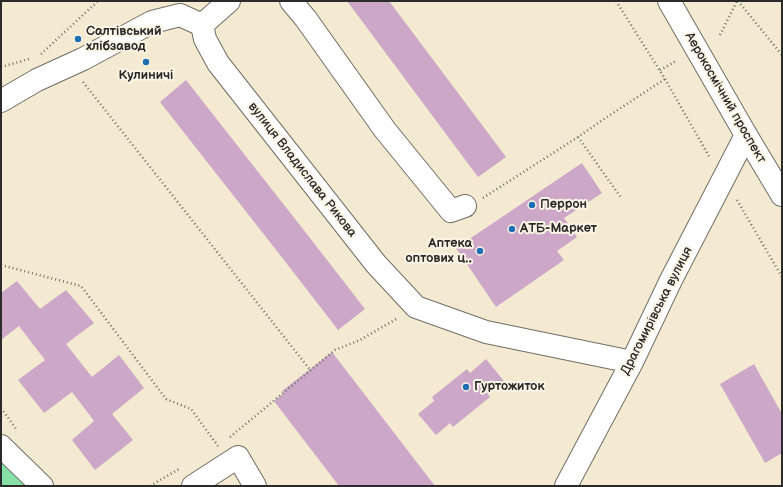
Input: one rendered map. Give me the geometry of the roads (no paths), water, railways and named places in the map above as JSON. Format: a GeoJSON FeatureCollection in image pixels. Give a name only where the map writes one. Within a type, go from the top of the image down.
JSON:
{"type":"FeatureCollection","features":[{"type":"Feature","properties":{"kind":"main road"},"geometry":{"type":"LineString","coordinates":[[1,101],[37,80],[102,49],[152,22],[180,15],[202,25],[229,1]]}},
{"type":"Feature","properties":{"kind":"main road"},"geometry":{"type":"LineString","coordinates":[[291,1],[306,19],[385,130],[450,211],[465,206]]}},
{"type":"Feature","properties":{"kind":"main road","name":"Аерокосмічний проспект"},"geometry":{"type":"LineString","coordinates":[[669,1],[782,195]]}},
{"type":"Feature","properties":{"kind":"main road","name":"вулиця Владислава Рикова"},"geometry":{"type":"LineString","coordinates":[[202,25],[205,39],[218,63],[376,264],[416,307],[486,332],[632,362]]}},
{"type":"Feature","properties":{"kind":"main road","name":"Драгомирівська вулиця"},"geometry":{"type":"LineString","coordinates":[[566,486],[632,362],[671,280],[746,135]]}},
{"type":"Feature","properties":{"kind":"main road"},"geometry":{"type":"LineString","coordinates":[[1,446],[42,486]]}},
{"type":"Feature","properties":{"kind":"main road"},"geometry":{"type":"LineString","coordinates":[[192,486],[225,454],[238,457],[256,486]]}},
{"type":"Feature","properties":{"kind":"place","name":"Салтівський хлібзавод"},"geometry":{"type":"Point","coordinates":[78,39]}},
{"type":"Feature","properties":{"kind":"place","name":"Кулиничі"},"geometry":{"type":"Point","coordinates":[146,62]}},
{"type":"Feature","properties":{"kind":"place","name":"Перрон"},"geometry":{"type":"Point","coordinates":[532,205]}},
{"type":"Feature","properties":{"kind":"place","name":"АТБ-Маркет"},"geometry":{"type":"Point","coordinates":[512,229]}},
{"type":"Feature","properties":{"kind":"place","name":"Аптека оптових ц‥"},"geometry":{"type":"Point","coordinates":[480,251]}},
{"type":"Feature","properties":{"kind":"place","name":"Гуртожиток"},"geometry":{"type":"Point","coordinates":[466,387]}}]}
